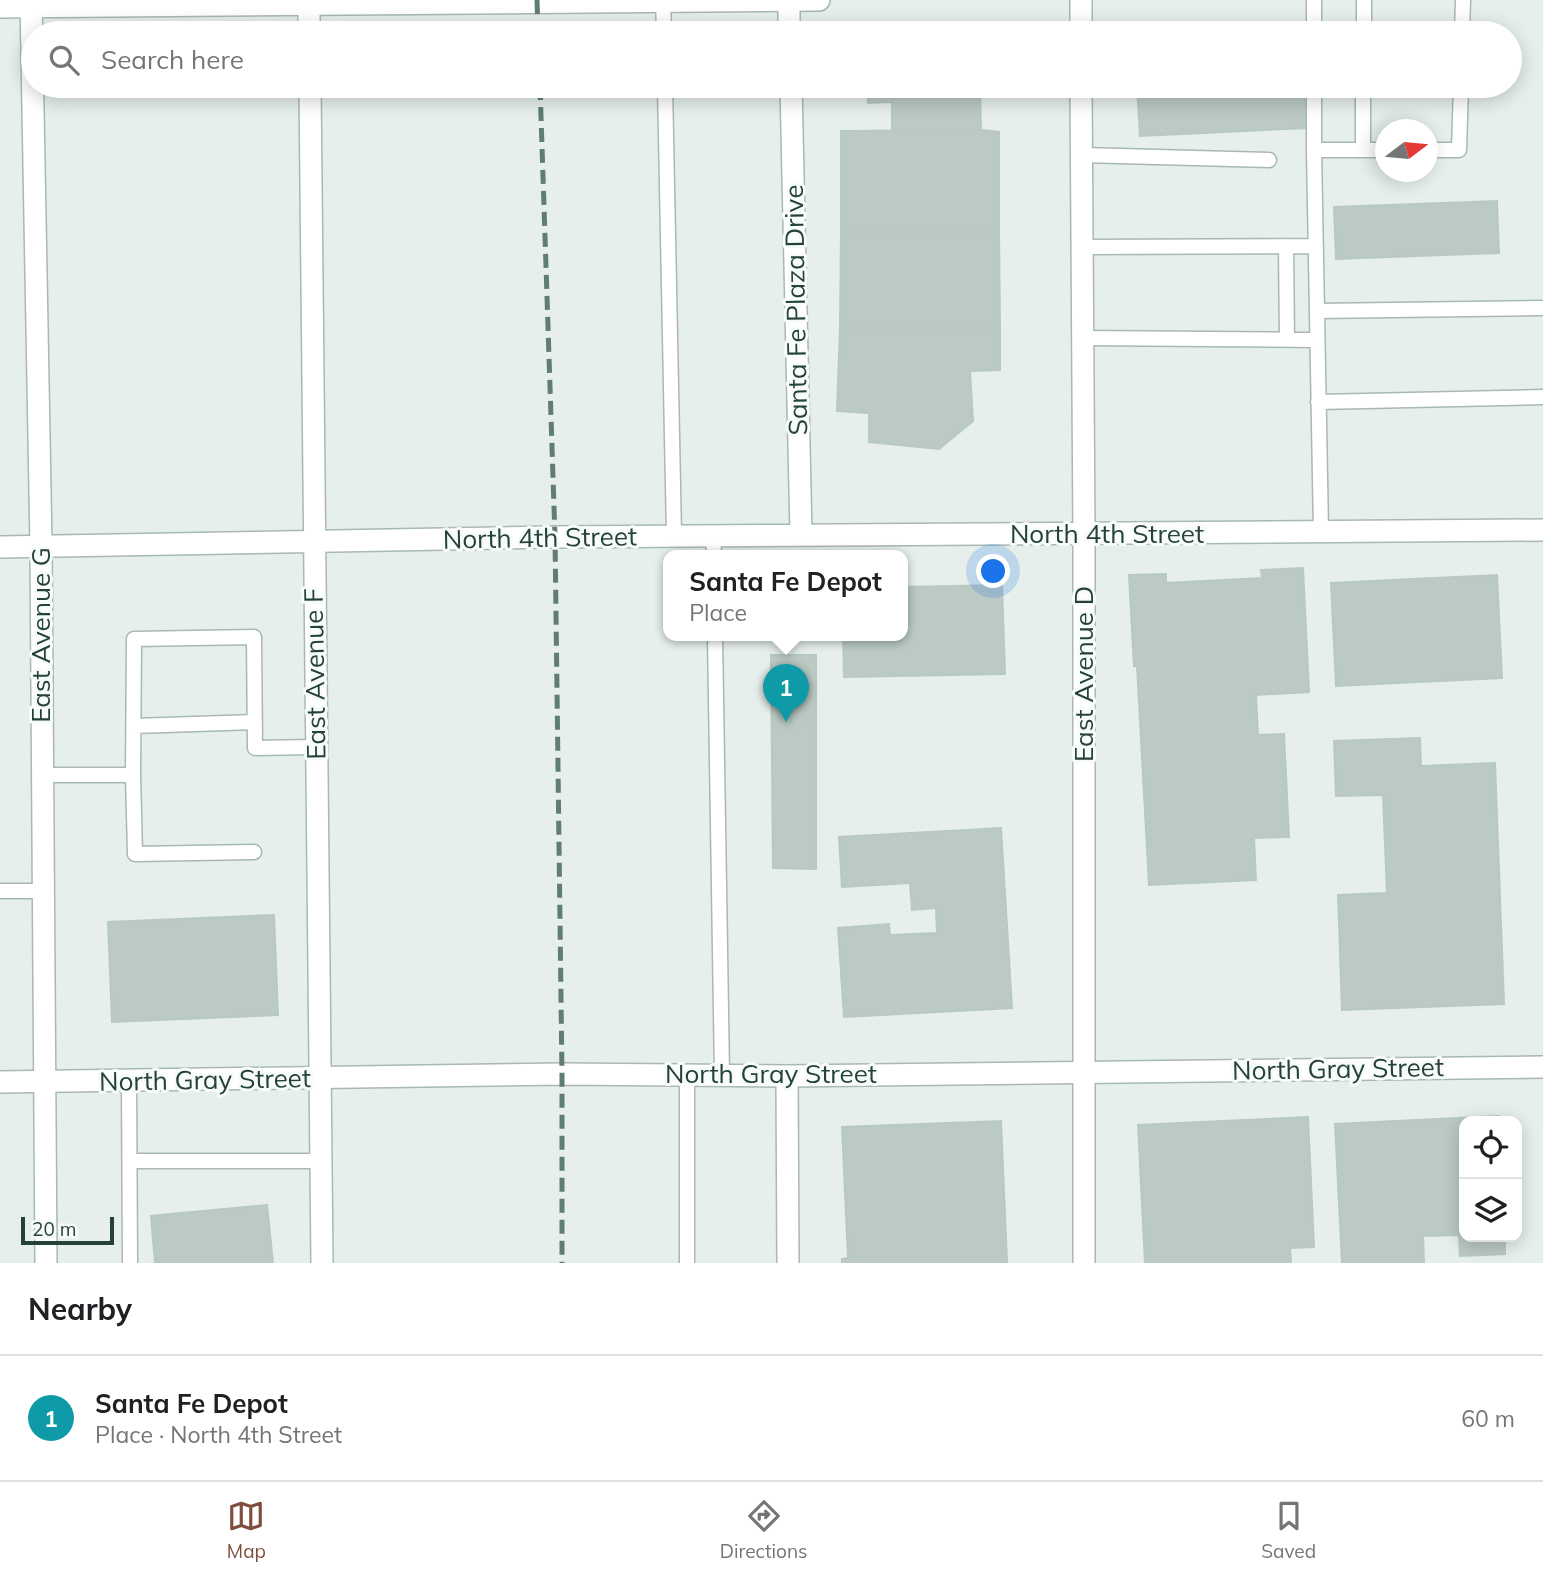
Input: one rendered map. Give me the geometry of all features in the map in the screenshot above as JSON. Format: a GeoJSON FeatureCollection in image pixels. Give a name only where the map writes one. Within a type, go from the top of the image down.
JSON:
{"type":"FeatureCollection","features":[{"type":"Feature","properties":{"kind":"street"},"geometry":{"type":"LineString","coordinates":[[0,7],[31,3],[819,0]]}},
{"type":"Feature","properties":{"kind":"street"},"geometry":{"type":"LineString","coordinates":[[1081,0],[1081,21]]}},
{"type":"Feature","properties":{"kind":"street"},"geometry":{"type":"LineString","coordinates":[[789,1],[789,21]]}},
{"type":"Feature","properties":{"kind":"street","name":"East Avenue G"},"geometry":{"type":"LineString","coordinates":[[31,3],[31,21]]}},
{"type":"Feature","properties":{"kind":"street"},"geometry":{"type":"LineString","coordinates":[[309,4],[309,21]]}},
{"type":"Feature","properties":{"kind":"street","name":"East Avenue G"},"geometry":{"type":"LineString","coordinates":[[33,98],[41,546],[46,1263]]}},
{"type":"Feature","properties":{"kind":"street","name":"East Avenue F"},"geometry":{"type":"LineString","coordinates":[[310,98],[322,1263]]}},
{"type":"Feature","properties":{"kind":"street","name":"Santa Fe Plaza Drive"},"geometry":{"type":"LineString","coordinates":[[791,98],[801,535]]}},
{"type":"Feature","properties":{"kind":"street","name":"East Avenue D"},"geometry":{"type":"LineString","coordinates":[[1081,98],[1084,1263]]}},
{"type":"Feature","properties":{"kind":"street","name":"North 4th Street"},"geometry":{"type":"LineString","coordinates":[[0,547],[674,536],[713,545],[801,535],[1543,530]]}},
{"type":"Feature","properties":{"kind":"street","name":"North Gray Street"},"geometry":{"type":"LineString","coordinates":[[0,1082],[562,1074],[787,1076],[1543,1067]]}},
{"type":"Feature","properties":{"kind":"street"},"geometry":{"type":"LineString","coordinates":[[787,1076],[788,1263]]}},
{"type":"Feature","properties":{"kind":"lane"},"geometry":{"type":"LineString","coordinates":[[663,0],[664,21]]}},
{"type":"Feature","properties":{"kind":"lane"},"geometry":{"type":"LineString","coordinates":[[1314,0],[1314,21]]}},
{"type":"Feature","properties":{"kind":"lane"},"geometry":{"type":"LineString","coordinates":[[1364,0],[1364,21]]}},
{"type":"Feature","properties":{"kind":"lane"},"geometry":{"type":"LineString","coordinates":[[1462,21],[1463,0]]}},
{"type":"Feature","properties":{"kind":"lane"},"geometry":{"type":"LineString","coordinates":[[665,98],[674,536]]}},
{"type":"Feature","properties":{"kind":"lane"},"geometry":{"type":"LineString","coordinates":[[1314,98],[1321,532]]}},
{"type":"Feature","properties":{"kind":"lane"},"geometry":{"type":"LineString","coordinates":[[1363,98],[1363,149]]}},
{"type":"Feature","properties":{"kind":"lane"},"geometry":{"type":"LineString","coordinates":[[1438,150],[1459,150],[1461,98]]}},
{"type":"Feature","properties":{"kind":"lane"},"geometry":{"type":"LineString","coordinates":[[1314,150],[1375,150]]}},
{"type":"Feature","properties":{"kind":"lane"},"geometry":{"type":"LineString","coordinates":[[1082,155],[1269,160]]}},
{"type":"Feature","properties":{"kind":"lane"},"geometry":{"type":"LineString","coordinates":[[1286,246],[1287,339]]}},
{"type":"Feature","properties":{"kind":"lane"},"geometry":{"type":"LineString","coordinates":[[1083,247],[1315,246]]}},
{"type":"Feature","properties":{"kind":"lane"},"geometry":{"type":"LineString","coordinates":[[1317,311],[1543,308]]}},
{"type":"Feature","properties":{"kind":"lane"},"geometry":{"type":"LineString","coordinates":[[1083,338],[1317,340]]}},
{"type":"Feature","properties":{"kind":"lane"},"geometry":{"type":"LineString","coordinates":[[1318,402],[1543,397]]}},
{"type":"Feature","properties":{"kind":"lane"},"geometry":{"type":"LineString","coordinates":[[254,852],[135,854],[134,639],[254,638],[255,748],[316,747]]}},
{"type":"Feature","properties":{"kind":"lane"},"geometry":{"type":"LineString","coordinates":[[715,641],[722,1075]]}},
{"type":"Feature","properties":{"kind":"lane"},"geometry":{"type":"LineString","coordinates":[[134,726],[255,722]]}},
{"type":"Feature","properties":{"kind":"lane"},"geometry":{"type":"LineString","coordinates":[[42,775],[133,775]]}},
{"type":"Feature","properties":{"kind":"lane"},"geometry":{"type":"LineString","coordinates":[[0,891],[43,891]]}},
{"type":"Feature","properties":{"kind":"lane"},"geometry":{"type":"LineString","coordinates":[[687,1075],[687,1263]]}},
{"type":"Feature","properties":{"kind":"lane"},"geometry":{"type":"LineString","coordinates":[[129,1081],[130,1263]]}},
{"type":"Feature","properties":{"kind":"lane"},"geometry":{"type":"LineString","coordinates":[[130,1161],[321,1161]]}},
{"type":"Feature","properties":{"kind":"building"},"geometry":{"type":"Polygon","coordinates":[[[868,98],[980,98],[981,130],[892,132],[892,102],[868,103],[868,98]]]}},
{"type":"Feature","properties":{"kind":"building"},"geometry":{"type":"Polygon","coordinates":[[[1138,98],[1307,98],[1308,128],[1140,136],[1138,98]]]}},
{"type":"Feature","properties":{"kind":"building"},"geometry":{"type":"Polygon","coordinates":[[[841,131],[999,132],[999,232],[841,232],[841,131]]]}},
{"type":"Feature","properties":{"kind":"building"},"geometry":{"type":"Polygon","coordinates":[[[1497,201],[1499,253],[1336,259],[1334,207],[1497,201]]]}},
{"type":"Feature","properties":{"kind":"building"},"geometry":{"type":"Polygon","coordinates":[[[841,232],[999,232],[1000,328],[840,328],[841,232]]]}},
{"type":"Feature","properties":{"kind":"building"},"geometry":{"type":"Polygon","coordinates":[[[840,328],[1000,328],[1000,370],[970,371],[973,421],[939,449],[869,442],[869,413],[837,411],[840,328]]]}},
{"type":"Feature","properties":{"kind":"building"},"geometry":{"type":"Polygon","coordinates":[[[1303,568],[1309,692],[1256,695],[1258,735],[1284,734],[1289,837],[1254,838],[1256,880],[1149,885],[1137,666],[1134,666],[1129,575],[1166,574],[1166,583],[1262,578],[1261,570],[1303,568]]]}},
{"type":"Feature","properties":{"kind":"building"},"geometry":{"type":"Polygon","coordinates":[[[1497,575],[1502,678],[1336,686],[1331,583],[1497,575]]]}},
{"type":"Feature","properties":{"kind":"building"},"geometry":{"type":"Polygon","coordinates":[[[1002,585],[1005,674],[844,677],[843,641],[908,641],[908,587],[1002,585]]]}},
{"type":"Feature","properties":{"kind":"building"},"geometry":{"type":"Polygon","coordinates":[[[771,655],[816,655],[816,869],[773,868],[771,655]]]}},
{"type":"Feature","properties":{"kind":"building"},"geometry":{"type":"Polygon","coordinates":[[[1420,738],[1421,766],[1495,763],[1504,1004],[1342,1010],[1338,895],[1387,893],[1383,795],[1336,796],[1334,741],[1420,738]]]}},
{"type":"Feature","properties":{"kind":"building"},"geometry":{"type":"Polygon","coordinates":[[[1001,828],[1012,1008],[844,1017],[838,928],[889,924],[890,935],[937,933],[936,908],[912,910],[910,883],[842,887],[839,837],[1001,828]]]}},
{"type":"Feature","properties":{"kind":"building"},"geometry":{"type":"Polygon","coordinates":[[[274,915],[278,1015],[112,1022],[108,922],[274,915]]]}},
{"type":"Feature","properties":{"kind":"building"},"geometry":{"type":"Polygon","coordinates":[[[1308,1117],[1314,1247],[1290,1248],[1291,1263],[1145,1263],[1138,1125],[1308,1117]]]}},
{"type":"Feature","properties":{"kind":"building"},"geometry":{"type":"Polygon","coordinates":[[[1459,1118],[1459,1235],[1423,1236],[1424,1263],[1342,1263],[1335,1124],[1459,1118]]]}},
{"type":"Feature","properties":{"kind":"building"},"geometry":{"type":"Polygon","coordinates":[[[1001,1121],[1007,1263],[842,1263],[842,1259],[848,1258],[842,1127],[1001,1121]]]}},
{"type":"Feature","properties":{"kind":"building"},"geometry":{"type":"Polygon","coordinates":[[[267,1205],[273,1263],[155,1263],[151,1216],[267,1205]]]}},
{"type":"Feature","properties":{"kind":"building"},"geometry":{"type":"Polygon","coordinates":[[[1459,1242],[1505,1242],[1505,1254],[1460,1256],[1459,1242]]]}},
{"type":"Feature","properties":{"kind":"railway"},"geometry":{"type":"LineString","coordinates":[[537,0],[538,21]]}},
{"type":"Feature","properties":{"kind":"railway"},"geometry":{"type":"LineString","coordinates":[[540,98],[555,537],[562,1263]]}},
{"type":"Feature","properties":{"kind":"place","name":"Santa Fe Depot"},"geometry":{"type":"Point","coordinates":[786,722]}}]}
